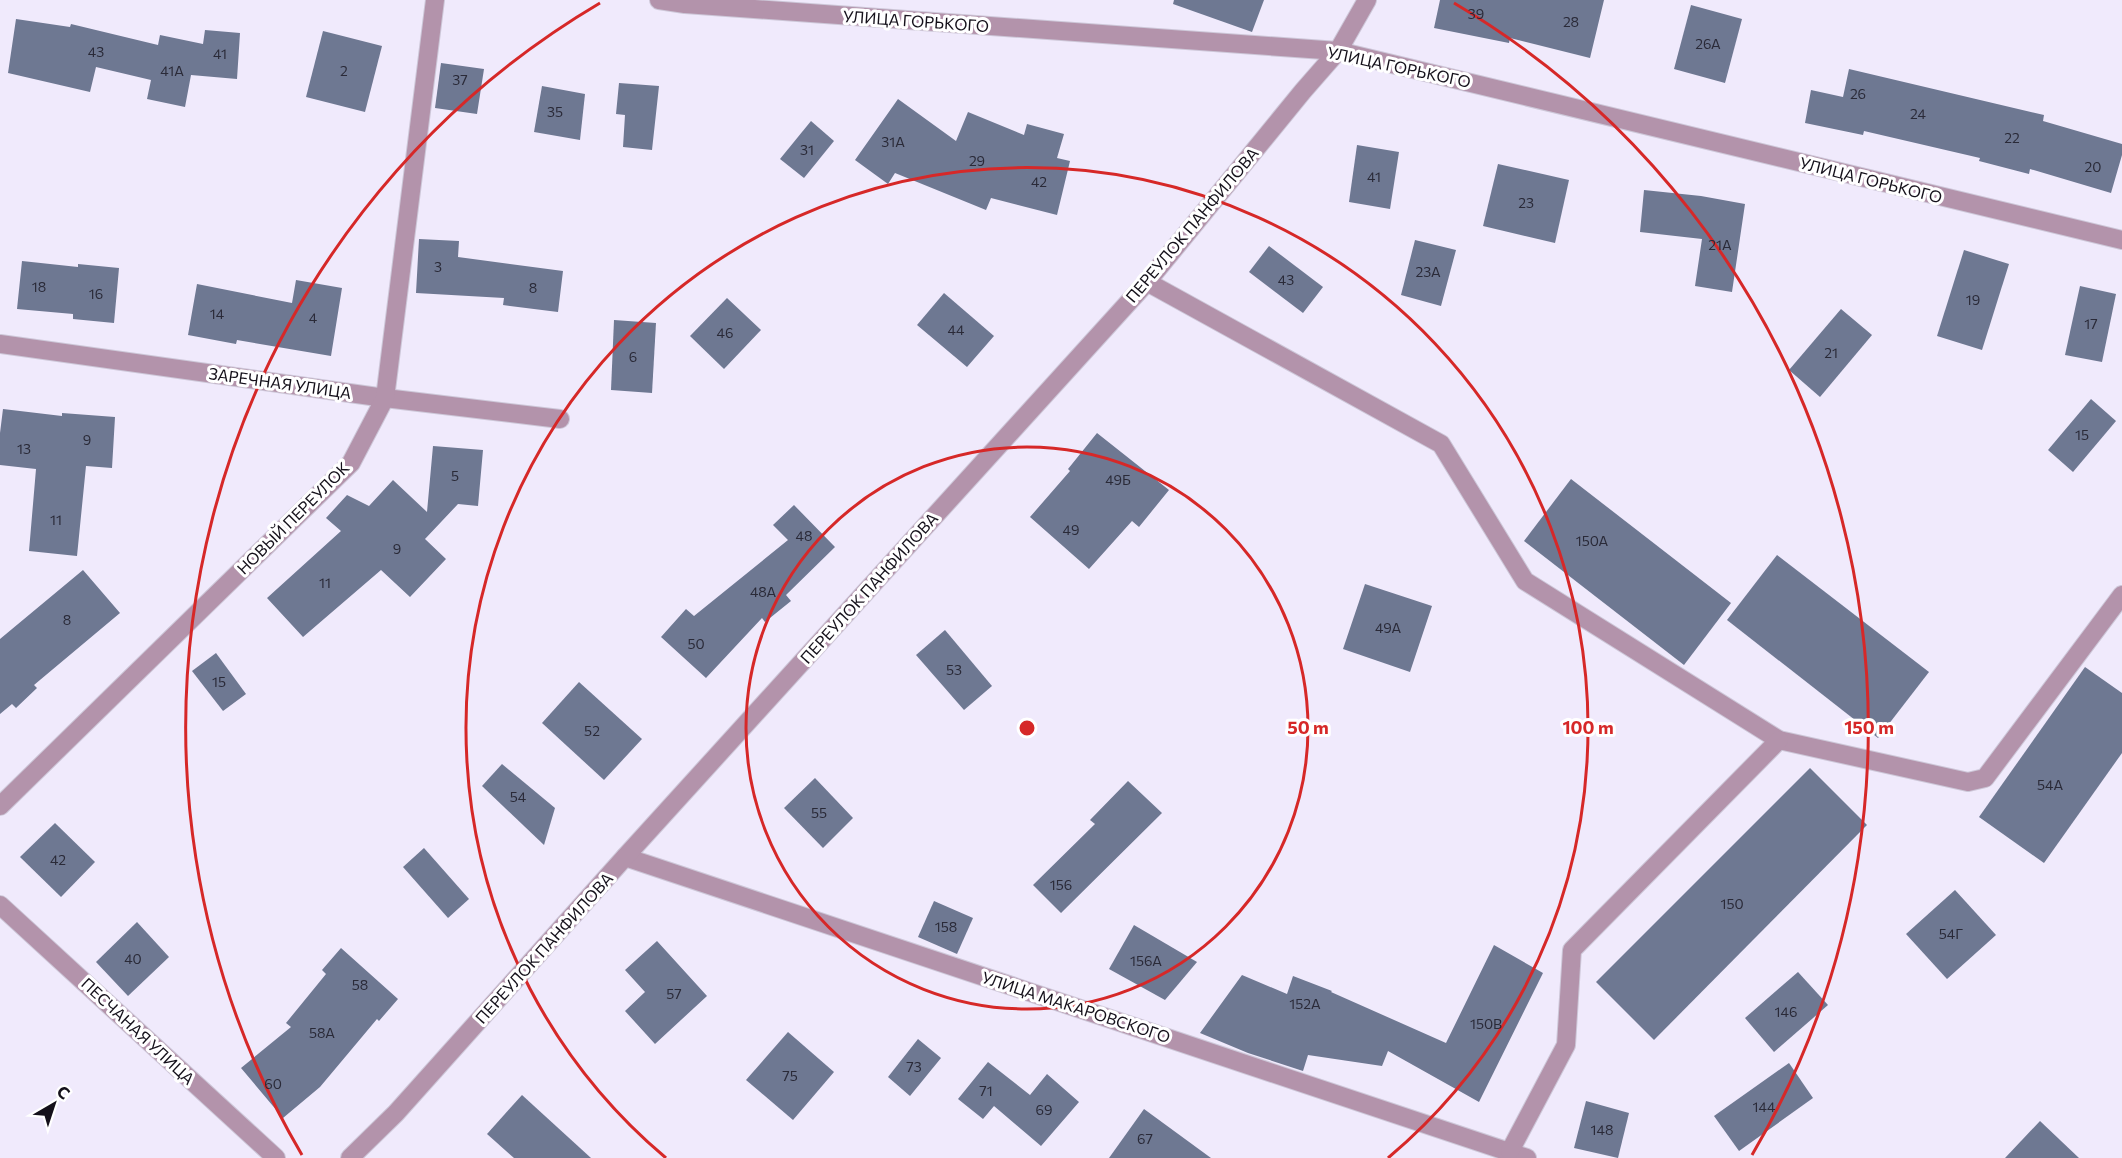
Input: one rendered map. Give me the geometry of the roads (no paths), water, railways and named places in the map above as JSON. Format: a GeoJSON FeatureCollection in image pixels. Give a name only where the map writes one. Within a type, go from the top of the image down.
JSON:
{"type":"FeatureCollection","features":[{"type":"Feature","properties":{"kind":"street","name":"НОВЫЙ ПЕРЕУЛОК"},"geometry":{"type":"LineString","coordinates":[[0,806],[351,463],[385,398],[435,0]]}},
{"type":"Feature","properties":{"kind":"street","name":"УЛИЦА ГОРЬКОГО"},"geometry":{"type":"LineString","coordinates":[[659,0],[685,4],[1338,51],[2122,240]]}},
{"type":"Feature","properties":{"kind":"street","name":"ПЕРЕУЛОК ПАНФИЛОВА"},"geometry":{"type":"LineString","coordinates":[[350,1158],[396,1113],[1147,282],[1338,51],[1367,0]]}},
{"type":"Feature","properties":{"kind":"street"},"geometry":{"type":"LineString","coordinates":[[1147,282],[1442,444],[1525,581],[1779,740],[1968,782],[1985,778],[2122,595]]}},
{"type":"Feature","properties":{"kind":"street","name":"ЗАРЕЧНАЯ УЛИЦА"},"geometry":{"type":"LineString","coordinates":[[0,344],[385,398],[560,419]]}},
{"type":"Feature","properties":{"kind":"street"},"geometry":{"type":"LineString","coordinates":[[1519,1155],[1566,1045],[1572,950],[1779,740]]}},
{"type":"Feature","properties":{"kind":"street","name":"УЛИЦА МАКАРОВСКОГО"},"geometry":{"type":"LineString","coordinates":[[625,857],[1519,1155]]}},
{"type":"Feature","properties":{"kind":"street","name":"ПЕСЧАНАЯ УЛИЦА"},"geometry":{"type":"LineString","coordinates":[[0,905],[276,1158]]}}]}
